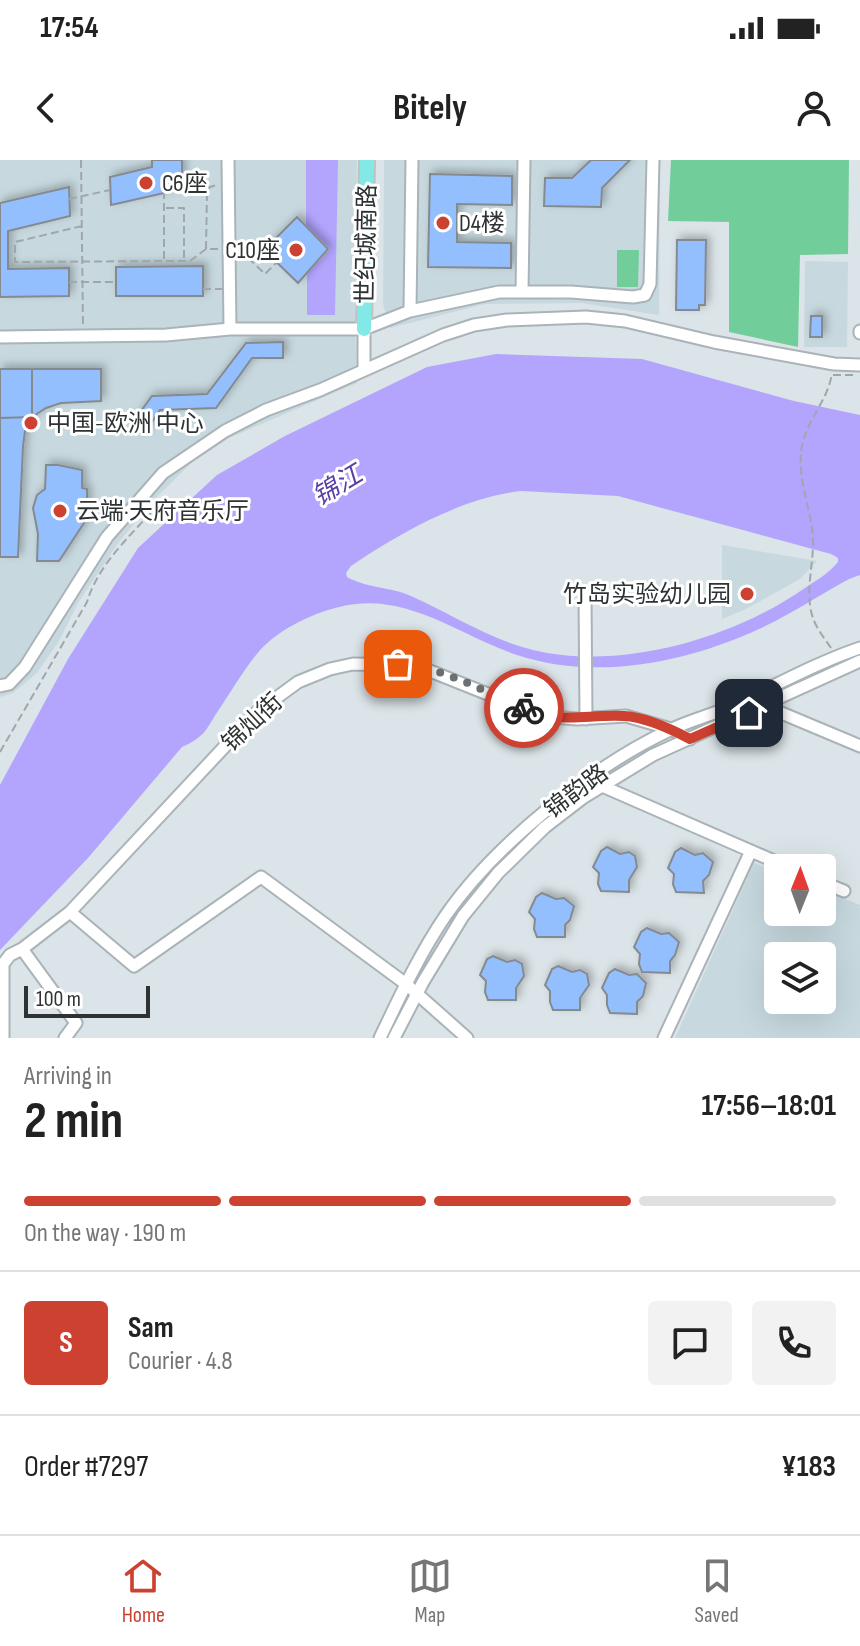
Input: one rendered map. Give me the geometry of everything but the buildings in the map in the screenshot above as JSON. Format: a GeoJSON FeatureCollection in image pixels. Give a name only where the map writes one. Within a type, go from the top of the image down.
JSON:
{"type":"FeatureCollection","features":[{"type":"Feature","properties":{"kind":"main road","name":"世纪城南路"},"geometry":{"type":"LineString","coordinates":[[364,329],[367,160]]}},
{"type":"Feature","properties":{"kind":"street"},"geometry":{"type":"LineString","coordinates":[[228,160],[230,329]]}},
{"type":"Feature","properties":{"kind":"street"},"geometry":{"type":"LineString","coordinates":[[410,311],[412,160]]}},
{"type":"Feature","properties":{"kind":"street"},"geometry":{"type":"LineString","coordinates":[[522,292],[524,160]]}},
{"type":"Feature","properties":{"kind":"street"},"geometry":{"type":"LineString","coordinates":[[0,337],[166,335],[230,329],[364,329],[410,311],[499,292],[645,295],[650,284],[653,160]]}},
{"type":"Feature","properties":{"kind":"street"},"geometry":{"type":"LineString","coordinates":[[0,686],[9,684],[25,667],[107,537],[163,473],[225,431],[266,410],[320,390],[443,335],[474,325],[547,317],[586,317],[625,321],[833,369],[860,365]]}},
{"type":"Feature","properties":{"kind":"street"},"geometry":{"type":"LineString","coordinates":[[364,329],[364,369]]}},
{"type":"Feature","properties":{"kind":"street"},"geometry":{"type":"LineString","coordinates":[[585,595],[586,719]]}},
{"type":"Feature","properties":{"kind":"street","name":"锦韵路"},"geometry":{"type":"LineString","coordinates":[[380,1038],[406,984],[446,915],[479,873],[561,800],[610,765],[671,729],[728,708],[860,648]]}},
{"type":"Feature","properties":{"kind":"street","name":"锦韵路"},"geometry":{"type":"LineString","coordinates":[[394,1038],[463,916],[498,873],[545,827],[584,797],[653,755],[860,661]]}},
{"type":"Feature","properties":{"kind":"street","name":"锦灿街"},"geometry":{"type":"LineString","coordinates":[[3,1038],[3,964],[10,955],[70,912],[257,712],[298,682],[330,669],[367,664],[415,665],[543,716],[586,719],[626,716],[671,729],[690,739]]}},
{"type":"Feature","properties":{"kind":"street"},"geometry":{"type":"LineString","coordinates":[[772,703],[779,712],[860,746]]}},
{"type":"Feature","properties":{"kind":"street"},"geometry":{"type":"LineString","coordinates":[[602,786],[764,857]]}},
{"type":"Feature","properties":{"kind":"street"},"geometry":{"type":"LineString","coordinates":[[664,1038],[751,851]]}},
{"type":"Feature","properties":{"kind":"street"},"geometry":{"type":"LineString","coordinates":[[70,912],[134,966],[261,877],[406,984],[467,1038]]}},
{"type":"Feature","properties":{"kind":"street"},"geometry":{"type":"LineString","coordinates":[[836,888],[844,891]]}},
{"type":"Feature","properties":{"kind":"street"},"geometry":{"type":"LineString","coordinates":[[22,949],[76,1023],[65,1038]]}},
{"type":"Feature","properties":{"kind":"path"},"geometry":{"type":"LineString","coordinates":[[81,160],[83,337]]}},
{"type":"Feature","properties":{"kind":"path"},"geometry":{"type":"LineString","coordinates":[[206,249],[207,192],[213,186],[228,185]]}},
{"type":"Feature","properties":{"kind":"path"},"geometry":{"type":"LineString","coordinates":[[69,199],[110,190]]}},
{"type":"Feature","properties":{"kind":"path"},"geometry":{"type":"LineString","coordinates":[[164,193],[164,261]]}},
{"type":"Feature","properties":{"kind":"path"},"geometry":{"type":"LineString","coordinates":[[164,208],[184,208],[184,261]]}},
{"type":"Feature","properties":{"kind":"path"},"geometry":{"type":"LineString","coordinates":[[82,226],[15,242],[15,262],[190,261],[206,249],[242,253],[265,274],[277,262]]}},
{"type":"Feature","properties":{"kind":"path"},"geometry":{"type":"LineString","coordinates":[[69,282],[116,282]]}},
{"type":"Feature","properties":{"kind":"path"},"geometry":{"type":"LineString","coordinates":[[203,289],[216,289]]}},
{"type":"Feature","properties":{"kind":"path"},"geometry":{"type":"LineString","coordinates":[[829,644],[819,632],[811,613],[809,595],[813,536],[802,485],[801,453],[809,422],[831,385],[833,369],[860,376]]}},
{"type":"Feature","properties":{"kind":"path"},"geometry":{"type":"LineString","coordinates":[[0,752],[87,602],[91,588],[114,553],[164,498]]}},
{"type":"Feature","properties":{"kind":"shaded area"},"geometry":{"type":"Polygon","coordinates":[[[0,160],[357,160],[357,383],[229,438],[191,463],[152,502],[119,542],[37,673],[13,693],[0,697],[0,160]]]}},
{"type":"Feature","properties":{"kind":"shaded area"},"geometry":{"type":"Polygon","coordinates":[[[384,160],[660,160],[659,315],[581,303],[485,304],[390,328],[383,304],[384,160]]]}},
{"type":"Feature","properties":{"kind":"shaded area"},"geometry":{"type":"Polygon","coordinates":[[[805,261],[848,262],[847,347],[804,347],[805,261]]]}},
{"type":"Feature","properties":{"kind":"shaded area","name":"竹岛实验幼儿园"},"geometry":{"type":"Polygon","coordinates":[[[722,545],[817,561],[800,579],[722,619],[722,545]]]}},
{"type":"Feature","properties":{"kind":"shaded area"},"geometry":{"type":"Polygon","coordinates":[[[754,863],[764,867],[764,926],[836,926],[836,896],[860,905],[860,1038],[675,1038],[754,863]]]}},
{"type":"Feature","properties":{"kind":"green space"},"geometry":{"type":"Polygon","coordinates":[[[671,160],[849,160],[848,254],[800,255],[798,347],[729,332],[729,222],[668,221],[671,160]]]}},
{"type":"Feature","properties":{"kind":"green space"},"geometry":{"type":"Polygon","coordinates":[[[617,250],[639,250],[638,287],[617,287],[617,250]]]}},
{"type":"Feature","properties":{"kind":"water"},"geometry":{"type":"Polygon","coordinates":[[[306,160],[338,160],[335,315],[307,315],[307,274],[330,249],[306,226],[306,160]]]}},
{"type":"Feature","properties":{"kind":"water","name":"锦江"},"geometry":{"type":"Polygon","coordinates":[[[496,354],[642,359],[794,401],[860,415],[860,575],[731,641],[671,659],[609,667],[547,663],[517,655],[409,609],[363,603],[316,614],[283,631],[264,646],[202,734],[182,747],[88,858],[0,950],[0,785],[68,659],[138,548],[217,475],[285,436],[427,367],[496,354]],[[521,491],[476,501],[390,541],[351,566],[347,577],[411,596],[517,646],[567,655],[602,656],[638,653],[710,636],[776,606],[827,573],[838,562],[838,558],[831,554],[618,496],[521,491]]]}},
{"type":"Feature","properties":{"kind":"way so far"},"geometry":{"type":"LineString","coordinates":[[398,664],[434,671],[524,708]]}},
{"type":"Feature","properties":{"kind":"place","name":"C6座"},"geometry":{"type":"Point","coordinates":[146,183]}},
{"type":"Feature","properties":{"kind":"place","name":"D4楼"},"geometry":{"type":"Point","coordinates":[443,223]}},
{"type":"Feature","properties":{"kind":"place","name":"C10座"},"geometry":{"type":"Point","coordinates":[296,250]}},
{"type":"Feature","properties":{"kind":"place","name":"中国-欧洲 中心"},"geometry":{"type":"Point","coordinates":[31,423]}},
{"type":"Feature","properties":{"kind":"place","name":"云端·天府音乐厅"},"geometry":{"type":"Point","coordinates":[60,511]}},
{"type":"Feature","properties":{"kind":"place","name":"竹岛实验幼儿园"},"geometry":{"type":"Point","coordinates":[747,594]}},
{"type":"Feature","properties":{"kind":"route"},"geometry":{"type":"LineString","coordinates":[[524,708],[543,716],[577,719],[626,716],[671,729],[690,739],[749,713]]}}]}
